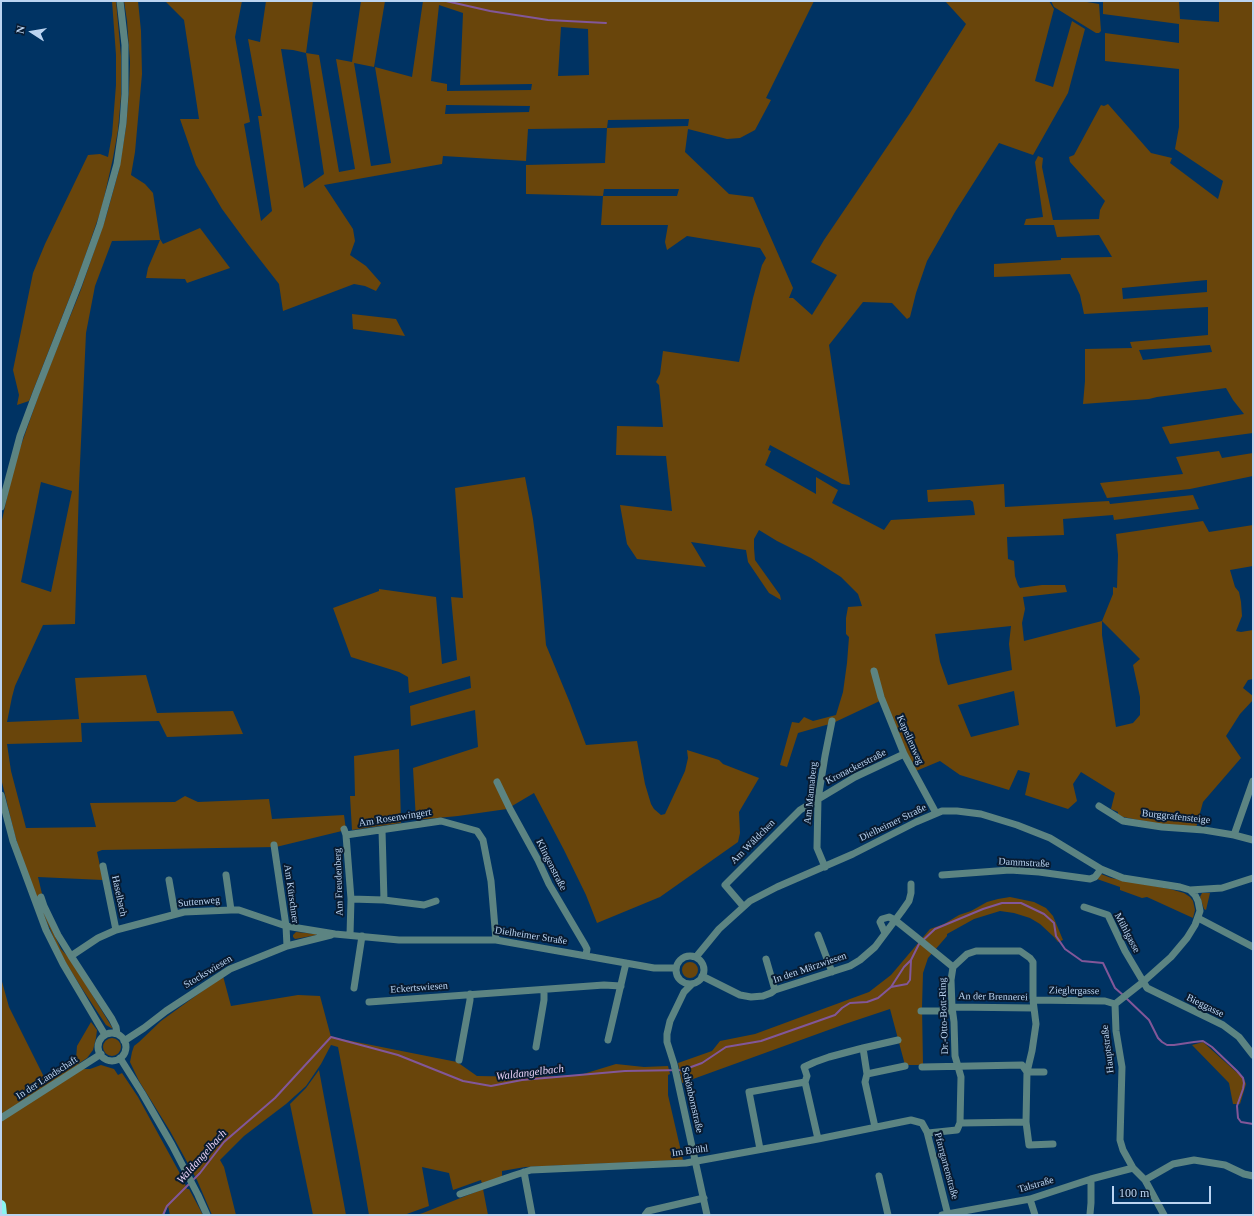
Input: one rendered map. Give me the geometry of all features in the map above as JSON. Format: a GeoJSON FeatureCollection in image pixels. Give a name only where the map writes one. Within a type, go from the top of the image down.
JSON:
{"type":"FeatureCollection","features":[{"type":"Feature","properties":{"kind":"highway"},"geometry":{"type":"LineString","coordinates":[[1,1205],[2,1215]]}},
{"type":"Feature","properties":{"kind":"street"},"geometry":{"type":"LineString","coordinates":[[1,506],[20,436],[100,225],[117,164],[123,123],[125,94],[125,45],[120,1]]}},
{"type":"Feature","properties":{"kind":"street","name":"Kapellenweg"},"geometry":{"type":"LineString","coordinates":[[874,671],[881,697],[904,754],[936,814]]}},
{"type":"Feature","properties":{"kind":"street","name":"Am Mannaberg"},"geometry":{"type":"LineString","coordinates":[[825,867],[817,848],[818,799],[832,721]]}},
{"type":"Feature","properties":{"kind":"street","name":"Kronackerstraße"},"geometry":{"type":"LineString","coordinates":[[818,799],[855,777],[904,754]]}},
{"type":"Feature","properties":{"kind":"street"},"geometry":{"type":"LineString","coordinates":[[1234,834],[1253,781]]}},
{"type":"Feature","properties":{"kind":"street","name":"Klingenstraße"},"geometry":{"type":"LineString","coordinates":[[497,782],[549,884],[585,945],[587,949],[586,955]]}},
{"type":"Feature","properties":{"kind":"street"},"geometry":{"type":"LineString","coordinates":[[1,795],[13,841],[46,930],[63,964],[104,1035]]}},
{"type":"Feature","properties":{"kind":"street","name":"Am Wäldchen"},"geometry":{"type":"LineString","coordinates":[[741,903],[725,885],[800,810],[818,799]]}},
{"type":"Feature","properties":{"kind":"street","name":"Burggrafensteige"},"geometry":{"type":"LineString","coordinates":[[1099,806],[1123,821],[1162,827],[1234,834],[1253,840]]}},
{"type":"Feature","properties":{"kind":"street","name":"Dielheimer Straße"},"geometry":{"type":"LineString","coordinates":[[696,957],[741,903],[750,901],[777,887],[825,867],[916,822],[942,811],[981,814],[1017,825],[1050,838],[1101,869],[1123,878],[1190,890],[1217,889],[1253,878]]}},
{"type":"Feature","properties":{"kind":"street","name":"Am Rosenwingert"},"geometry":{"type":"LineString","coordinates":[[345,832],[382,830],[441,820],[477,830],[483,840],[491,881],[496,940]]}},
{"type":"Feature","properties":{"kind":"street"},"geometry":{"type":"LineString","coordinates":[[382,830],[384,900]]}},
{"type":"Feature","properties":{"kind":"street","name":"Am Freudenberg"},"geometry":{"type":"LineString","coordinates":[[345,832],[351,899],[350,934]]}},
{"type":"Feature","properties":{"kind":"street","name":"Am Kürschner"},"geometry":{"type":"LineString","coordinates":[[274,845],[286,926],[286,946]]}},
{"type":"Feature","properties":{"kind":"street","name":"Haselbach"},"geometry":{"type":"LineString","coordinates":[[103,866],[116,930]]}},
{"type":"Feature","properties":{"kind":"street","name":"Dammstraße"},"geometry":{"type":"LineString","coordinates":[[942,875],[1010,870],[1090,879],[1094,877],[1101,869]]}},
{"type":"Feature","properties":{"kind":"street"},"geometry":{"type":"LineString","coordinates":[[226,875],[231,910]]}},
{"type":"Feature","properties":{"kind":"street"},"geometry":{"type":"LineString","coordinates":[[169,880],[175,914]]}},
{"type":"Feature","properties":{"kind":"street","name":"In den Märzwiesen"},"geometry":{"type":"LineString","coordinates":[[702,976],[734,992],[751,997],[763,996],[775,990],[850,966],[860,960],[875,947],[909,901],[912,884]]}},
{"type":"Feature","properties":{"kind":"street"},"geometry":{"type":"LineString","coordinates":[[1116,1002],[1143,982],[1171,957],[1185,941],[1195,926],[1200,911],[1200,906],[1195,895],[1190,890]]}},
{"type":"Feature","properties":{"kind":"street"},"geometry":{"type":"LineString","coordinates":[[41,897],[58,936],[126,1044],[125,1052],[120,1058],[111,1061],[106,1060],[98,1048],[98,1044],[104,1035],[113,1033],[117,1030]]}},
{"type":"Feature","properties":{"kind":"street"},"geometry":{"type":"LineString","coordinates":[[351,899],[384,900],[424,905],[436,901]]}},
{"type":"Feature","properties":{"kind":"street","name":"Mühlgasse"},"geometry":{"type":"LineString","coordinates":[[1084,907],[1108,915],[1125,951],[1143,982]]}},
{"type":"Feature","properties":{"kind":"street","name":"Suttenweg"},"geometry":{"type":"LineString","coordinates":[[71,956],[98,938],[116,930],[175,914],[231,910],[248,912],[286,926],[335,934]]}},
{"type":"Feature","properties":{"kind":"street"},"geometry":{"type":"LineString","coordinates":[[885,933],[880,922],[882,919],[889,917],[895,920],[953,967]]}},
{"type":"Feature","properties":{"kind":"street"},"geometry":{"type":"LineString","coordinates":[[1198,918],[1253,947]]}},
{"type":"Feature","properties":{"kind":"street","name":"Dielheimer Straße"},"geometry":{"type":"LineString","coordinates":[[335,934],[350,934],[399,940],[496,940],[654,968],[676,968]]}},
{"type":"Feature","properties":{"kind":"street","name":"Stockswiesen"},"geometry":{"type":"LineString","coordinates":[[124,1041],[166,1011],[230,969],[286,946],[335,934]]}},
{"type":"Feature","properties":{"kind":"street"},"geometry":{"type":"LineString","coordinates":[[818,935],[832,972]]}},
{"type":"Feature","properties":{"kind":"street"},"geometry":{"type":"LineString","coordinates":[[354,988],[362,936]]}},
{"type":"Feature","properties":{"kind":"street","name":"Dr.-Otto-Bott-Ring"},"geometry":{"type":"LineString","coordinates":[[960,1123],[961,1077],[955,1056],[951,980],[953,967],[967,954],[976,951],[1020,951],[1033,962],[1033,1004],[1036,1024],[1027,1072],[1026,1122],[1029,1145],[1053,1144]]}},
{"type":"Feature","properties":{"kind":"street"},"geometry":{"type":"LineString","coordinates":[[682,982],[692,984],[698,981],[702,976],[704,969],[702,962],[696,957],[686,956],[677,963],[677,976],[682,982],[684,992]]}},
{"type":"Feature","properties":{"kind":"street"},"geometry":{"type":"LineString","coordinates":[[766,959],[775,990]]}},
{"type":"Feature","properties":{"kind":"street"},"geometry":{"type":"LineString","coordinates":[[608,1040],[626,963]]}},
{"type":"Feature","properties":{"kind":"street","name":"Bieggasse"},"geometry":{"type":"LineString","coordinates":[[1143,982],[1147,988],[1223,1025],[1238,1037],[1253,1055]]}},
{"type":"Feature","properties":{"kind":"street","name":"Schönbornstraße"},"geometry":{"type":"LineString","coordinates":[[692,984],[684,992],[670,1021],[667,1042],[674,1064],[707,1215]]}},
{"type":"Feature","properties":{"kind":"street","name":"Eckertswiesen"},"geometry":{"type":"LineString","coordinates":[[369,1002],[604,985],[621,986]]}},
{"type":"Feature","properties":{"kind":"street"},"geometry":{"type":"LineString","coordinates":[[536,1047],[544,1000],[544,990]]}},
{"type":"Feature","properties":{"kind":"street"},"geometry":{"type":"LineString","coordinates":[[459,1060],[470,994]]}},
{"type":"Feature","properties":{"kind":"street","name":"Zieglergasse"},"geometry":{"type":"LineString","coordinates":[[1033,1004],[1105,1001],[1116,1002]]}},
{"type":"Feature","properties":{"kind":"street","name":"Hauptstraße"},"geometry":{"type":"LineString","coordinates":[[1116,1002],[1116,1031],[1122,1067],[1120,1140],[1123,1150],[1133,1168],[1145,1180],[1164,1215]]}},
{"type":"Feature","properties":{"kind":"street","name":"An der Brennerei"},"geometry":{"type":"LineString","coordinates":[[921,1011],[1033,1004]]}},
{"type":"Feature","properties":{"kind":"street"},"geometry":{"type":"LineString","coordinates":[[818,1139],[805,1082],[807,1076],[804,1067],[815,1062],[863,1048],[898,1040]]}},
{"type":"Feature","properties":{"kind":"street"},"geometry":{"type":"LineString","coordinates":[[863,1048],[867,1074],[865,1082],[875,1127]]}},
{"type":"Feature","properties":{"kind":"street","name":"In der Landschaft"},"geometry":{"type":"LineString","coordinates":[[2,1118],[101,1054]]}},
{"type":"Feature","properties":{"kind":"street"},"geometry":{"type":"LineString","coordinates":[[120,1058],[142,1093],[182,1164],[207,1215]]}},
{"type":"Feature","properties":{"kind":"street"},"geometry":{"type":"LineString","coordinates":[[922,1067],[1022,1065],[1027,1072],[1044,1072]]}},
{"type":"Feature","properties":{"kind":"street"},"geometry":{"type":"LineString","coordinates":[[867,1074],[905,1066]]}},
{"type":"Feature","properties":{"kind":"street"},"geometry":{"type":"LineString","coordinates":[[760,1149],[749,1092],[805,1082]]}},
{"type":"Feature","properties":{"kind":"street","name":"Im Brühl"},"geometry":{"type":"LineString","coordinates":[[460,1194],[531,1170],[695,1162],[911,1120],[922,1123]]}},
{"type":"Feature","properties":{"kind":"street"},"geometry":{"type":"LineString","coordinates":[[928,1133],[957,1130],[960,1123],[1026,1122]]}},
{"type":"Feature","properties":{"kind":"street","name":"Pfarrgartenstraße"},"geometry":{"type":"LineString","coordinates":[[922,1123],[928,1133],[946,1214]]}},
{"type":"Feature","properties":{"kind":"street"},"geometry":{"type":"LineString","coordinates":[[1145,1180],[1173,1164],[1194,1160],[1225,1165],[1244,1174],[1253,1176]]}},
{"type":"Feature","properties":{"kind":"street","name":"Talstraße"},"geometry":{"type":"LineString","coordinates":[[946,1214],[1030,1199],[1091,1179],[1133,1168]]}},
{"type":"Feature","properties":{"kind":"street"},"geometry":{"type":"LineString","coordinates":[[524,1172],[532,1215]]}},
{"type":"Feature","properties":{"kind":"street"},"geometry":{"type":"LineString","coordinates":[[879,1176],[888,1215]]}},
{"type":"Feature","properties":{"kind":"street"},"geometry":{"type":"LineString","coordinates":[[1090,1214],[1091,1179]]}},
{"type":"Feature","properties":{"kind":"street"},"geometry":{"type":"LineString","coordinates":[[645,1215],[648,1211],[704,1198]]}},
{"type":"Feature","properties":{"kind":"street"},"geometry":{"type":"LineString","coordinates":[[1030,1199],[1035,1215]]}},
{"type":"Feature","properties":{"kind":"shaded area"},"geometry":{"type":"Polygon","coordinates":[[[112,1],[116,1],[121,56],[121,96],[118,130],[102,207],[80,271],[29,401],[17,405],[19,395],[13,370],[33,273],[45,244],[88,155],[100,154],[108,157],[112,135],[116,85],[116,55],[112,1]]]}},
{"type":"Feature","properties":{"kind":"shaded area"},"geometry":{"type":"Polygon","coordinates":[[[124,1],[138,1],[141,31],[142,74],[135,152],[131,175],[145,184],[153,193],[160,239],[163,244],[200,228],[230,268],[187,283],[185,279],[146,278],[148,268],[160,240],[112,241],[95,286],[86,333],[79,485],[75,624],[43,625],[15,686],[7,722],[79,719],[75,678],[146,675],[157,713],[233,711],[243,734],[167,737],[159,721],[81,723],[82,742],[7,744],[11,771],[26,828],[96,827],[90,803],[175,802],[185,796],[198,802],[269,799],[272,819],[344,815],[346,830],[276,847],[102,850],[97,852],[103,880],[38,877],[53,932],[61,949],[71,960],[113,1029],[106,1025],[60,953],[38,903],[22,859],[1,778],[1,525],[14,465],[43,383],[80,292],[106,217],[119,170],[126,127],[129,90],[130,62],[124,1]],[[41,482],[21,582],[51,592],[72,491],[41,482]]]}},
{"type":"Feature","properties":{"kind":"shaded area"},"geometry":{"type":"Polygon","coordinates":[[[165,1],[242,1],[235,37],[250,122],[244,124],[261,221],[272,211],[258,116],[262,116],[248,39],[260,42],[266,1],[313,1],[306,53],[319,55],[339,172],[355,169],[336,59],[352,62],[361,1],[385,1],[374,67],[354,63],[371,166],[391,163],[375,67],[412,77],[423,1],[814,1],[766,98],[771,100],[755,130],[740,138],[727,139],[688,129],[685,152],[729,194],[753,197],[793,288],[789,298],[793,298],[812,315],[837,275],[811,262],[824,240],[910,113],[966,24],[945,1],[1049,1],[1054,9],[1035,81],[1053,87],[1072,21],[1085,29],[1068,93],[1033,155],[999,143],[955,212],[927,261],[916,293],[910,317],[907,319],[892,303],[863,302],[829,345],[850,485],[842,484],[770,445],[768,450],[771,451],[765,465],[816,494],[816,477],[838,490],[832,503],[884,530],[891,520],[975,515],[973,502],[970,500],[928,502],[927,490],[1004,484],[1005,507],[1109,501],[1110,504],[1193,495],[1199,509],[1114,520],[1113,515],[1063,519],[1064,535],[1007,537],[1008,559],[1014,561],[1015,576],[1020,588],[1042,585],[1065,585],[1067,592],[1023,597],[1025,609],[1022,623],[1024,641],[1102,621],[1113,594],[1113,587],[1117,588],[1118,555],[1116,534],[1203,521],[1209,532],[1253,525],[1253,566],[1230,570],[1235,587],[1239,592],[1241,602],[1242,616],[1236,631],[1241,632],[1253,630],[1253,679],[1248,680],[1243,688],[1253,696],[1253,700],[1240,714],[1226,736],[1241,758],[1203,802],[1196,828],[1164,825],[1118,816],[1118,812],[1111,809],[1115,793],[1081,772],[1073,784],[1077,801],[1068,809],[1025,795],[1030,773],[1018,770],[1009,790],[960,775],[940,761],[916,771],[903,746],[884,699],[833,723],[798,733],[787,767],[780,765],[792,722],[799,723],[804,717],[813,721],[836,715],[843,692],[847,663],[849,637],[846,634],[846,618],[848,607],[862,606],[858,594],[841,577],[811,558],[759,530],[754,539],[755,560],[780,595],[781,600],[769,593],[748,562],[746,550],[691,542],[706,567],[637,559],[627,544],[620,505],[672,511],[666,456],[616,455],[617,426],[663,427],[659,385],[656,382],[660,374],[663,351],[739,362],[753,298],[762,265],[766,258],[760,248],[687,236],[667,250],[665,242],[668,225],[601,225],[603,196],[526,194],[526,165],[605,163],[607,128],[528,129],[526,161],[443,156],[442,164],[324,185],[353,229],[355,241],[350,255],[366,266],[381,283],[376,291],[365,286],[354,284],[283,311],[279,284],[222,209],[196,165],[180,119],[199,119],[184,20],[165,1]],[[439,5],[431,81],[447,84],[447,91],[531,90],[532,84],[460,85],[463,13],[439,5]],[[561,27],[558,76],[589,75],[588,29],[561,27]],[[281,49],[304,188],[324,174],[306,53],[281,49]],[[446,105],[445,114],[529,112],[530,106],[446,105]],[[689,119],[608,120],[607,128],[688,126],[689,119]],[[604,189],[603,196],[677,196],[679,189],[604,189]],[[1102,621],[1102,635],[1116,727],[1133,723],[1140,715],[1140,697],[1133,665],[1140,659],[1102,621]],[[1011,626],[935,634],[940,662],[948,685],[1012,670],[1009,644],[1011,626]],[[1014,691],[958,705],[971,737],[1019,725],[1014,691]]]}},
{"type":"Feature","properties":{"kind":"shaded area"},"geometry":{"type":"Polygon","coordinates":[[[1051,1],[1081,1],[1099,4],[1101,31],[1096,33],[1054,7],[1051,1]]]}},
{"type":"Feature","properties":{"kind":"shaded area"},"geometry":{"type":"Polygon","coordinates":[[[1103,1],[1179,1],[1180,19],[1219,22],[1219,1],[1253,1],[1253,433],[1170,444],[1162,427],[1244,414],[1226,388],[1149,399],[1083,404],[1085,349],[1132,348],[1130,342],[1208,335],[1208,307],[1084,314],[1080,295],[1070,274],[994,277],[994,264],[1061,260],[1061,258],[1112,257],[1099,235],[1057,237],[1054,225],[1024,225],[1026,219],[1043,217],[1035,162],[1038,156],[1043,158],[1042,167],[1053,220],[1099,219],[1100,210],[1105,201],[1070,162],[1069,157],[1074,155],[1101,105],[1104,106],[1108,104],[1151,153],[1172,158],[1170,163],[1218,199],[1223,181],[1175,149],[1179,127],[1179,69],[1105,61],[1105,33],[1179,43],[1179,24],[1103,14],[1103,1]],[[1207,280],[1122,288],[1123,299],[1207,292],[1207,280]],[[1210,345],[1139,350],[1143,360],[1212,352],[1210,345]]]}},
{"type":"Feature","properties":{"kind":"shaded area"},"geometry":{"type":"Polygon","coordinates":[[[352,314],[396,319],[405,336],[353,329],[352,314]]]}},
{"type":"Feature","properties":{"kind":"shaded area"},"geometry":{"type":"Polygon","coordinates":[[[1219,451],[1222,458],[1253,453],[1253,476],[1190,489],[1107,498],[1100,483],[1183,474],[1176,457],[1219,451]]]}},
{"type":"Feature","properties":{"kind":"shaded area"},"geometry":{"type":"Polygon","coordinates":[[[525,477],[538,557],[546,645],[586,745],[637,741],[645,784],[651,804],[661,815],[665,814],[685,771],[688,758],[687,750],[719,760],[723,764],[759,778],[739,812],[740,833],[738,842],[660,897],[597,923],[586,895],[534,793],[507,809],[416,820],[413,768],[478,747],[475,710],[411,726],[410,706],[471,688],[470,676],[409,693],[408,677],[399,672],[351,657],[333,608],[379,591],[379,589],[436,597],[442,664],[457,660],[451,597],[463,598],[455,488],[525,477]]]}},
{"type":"Feature","properties":{"kind":"shaded area"},"geometry":{"type":"Polygon","coordinates":[[[399,749],[401,823],[352,830],[350,796],[355,796],[354,756],[399,749]]]}},
{"type":"Feature","properties":{"kind":"shaded area"},"geometry":{"type":"Polygon","coordinates":[[[1101,874],[1111,878],[1184,893],[1193,901],[1195,910],[1193,918],[1147,897],[1142,898],[1120,890],[1120,887],[1097,879],[1101,874]]]}},
{"type":"Feature","properties":{"kind":"shaded area"},"geometry":{"type":"Polygon","coordinates":[[[1202,893],[1210,893],[1206,910],[1204,909],[1200,897],[1202,893]]]}},
{"type":"Feature","properties":{"kind":"shaded area"},"geometry":{"type":"Polygon","coordinates":[[[1010,897],[1034,902],[1046,908],[1053,916],[1063,940],[1058,942],[1040,924],[1030,918],[1014,913],[1000,911],[974,919],[947,934],[947,936],[928,958],[923,973],[923,1065],[905,1065],[890,1009],[682,1083],[678,1063],[712,1051],[720,1041],[755,1034],[869,992],[891,975],[930,929],[944,924],[987,902],[1010,897]]]}},
{"type":"Feature","properties":{"kind":"shaded area"},"geometry":{"type":"Polygon","coordinates":[[[296,932],[317,935],[295,939],[293,935],[296,932]]]}},
{"type":"Feature","properties":{"kind":"shaded area"},"geometry":{"type":"Polygon","coordinates":[[[687,962],[693,962],[698,967],[696,976],[693,978],[687,978],[682,973],[682,967],[687,962]]]}},
{"type":"Feature","properties":{"kind":"shaded area"},"geometry":{"type":"Polygon","coordinates":[[[223,976],[231,1006],[298,995],[320,996],[331,1037],[457,1062],[477,1076],[533,1077],[580,1075],[616,1064],[644,1067],[668,1066],[670,1074],[668,1075],[668,1095],[683,1160],[525,1167],[502,1171],[502,1177],[482,1184],[481,1180],[453,1190],[449,1173],[422,1167],[429,1206],[404,1215],[369,1215],[338,1047],[331,1045],[321,1064],[306,1086],[286,1104],[244,1136],[220,1160],[224,1167],[236,1215],[212,1215],[197,1180],[170,1131],[139,1081],[130,1062],[134,1046],[161,1021],[223,976]]]}},
{"type":"Feature","properties":{"kind":"shaded area"},"geometry":{"type":"Polygon","coordinates":[[[1,978],[9,1007],[44,1077],[76,1059],[77,1046],[91,1022],[97,1030],[93,1050],[87,1058],[78,1064],[83,1069],[90,1069],[101,1065],[114,1069],[118,1075],[122,1073],[138,1097],[187,1189],[189,1189],[203,1215],[170,1215],[168,1206],[164,1215],[1,1215],[1,978]]]}},
{"type":"Feature","properties":{"kind":"shaded area"},"geometry":{"type":"Polygon","coordinates":[[[108,1038],[116,1038],[121,1043],[119,1054],[116,1056],[108,1056],[103,1051],[103,1043],[108,1038]]]}},
{"type":"Feature","properties":{"kind":"shaded area"},"geometry":{"type":"Polygon","coordinates":[[[1203,1042],[1244,1079],[1246,1084],[1240,1104],[1233,1104],[1229,1083],[1192,1045],[1203,1042]]]}},
{"type":"Feature","properties":{"kind":"shaded area"},"geometry":{"type":"Polygon","coordinates":[[[319,1070],[346,1215],[313,1215],[290,1104],[306,1088],[319,1070]]]}},
{"type":"Feature","properties":{"kind":"shaded area"},"geometry":{"type":"Polygon","coordinates":[[[483,1189],[488,1215],[416,1215],[423,1213],[483,1189]]]}},
{"type":"Feature","properties":{"kind":"waterway"},"geometry":{"type":"LineString","coordinates":[[446,1],[490,11],[548,20],[606,23]]}},
{"type":"Feature","properties":{"kind":"waterway","name":"Waldangelbach"},"geometry":{"type":"LineString","coordinates":[[192,1181],[224,1142],[275,1098],[331,1037],[398,1055],[463,1081],[491,1086],[522,1080],[625,1071],[683,1070],[702,1063],[726,1047],[761,1041],[835,1015],[850,1003],[867,1002],[878,998],[891,987],[904,967],[911,960],[919,944],[935,929],[983,909],[1002,903],[1021,903],[1044,914],[1054,923],[1056,936],[1065,949],[1082,961],[1103,963],[1115,988],[1123,995]]}},
{"type":"Feature","properties":{"kind":"waterway","name":"Waldangelbach"},"geometry":{"type":"LineString","coordinates":[[891,987],[907,984],[910,980],[911,960]]}},
{"type":"Feature","properties":{"kind":"waterway","name":"Waldangelbach"},"geometry":{"type":"LineString","coordinates":[[1126,998],[1149,1020],[1158,1038],[1162,1042],[1167,1045],[1174,1045],[1203,1041],[1212,1047],[1237,1071],[1243,1078],[1244,1083],[1237,1106],[1238,1118],[1241,1122],[1253,1124]]}},
{"type":"Feature","properties":{"kind":"waterway","name":"Waldangelbach"},"geometry":{"type":"LineString","coordinates":[[163,1215],[167,1206],[189,1184]]}}]}
